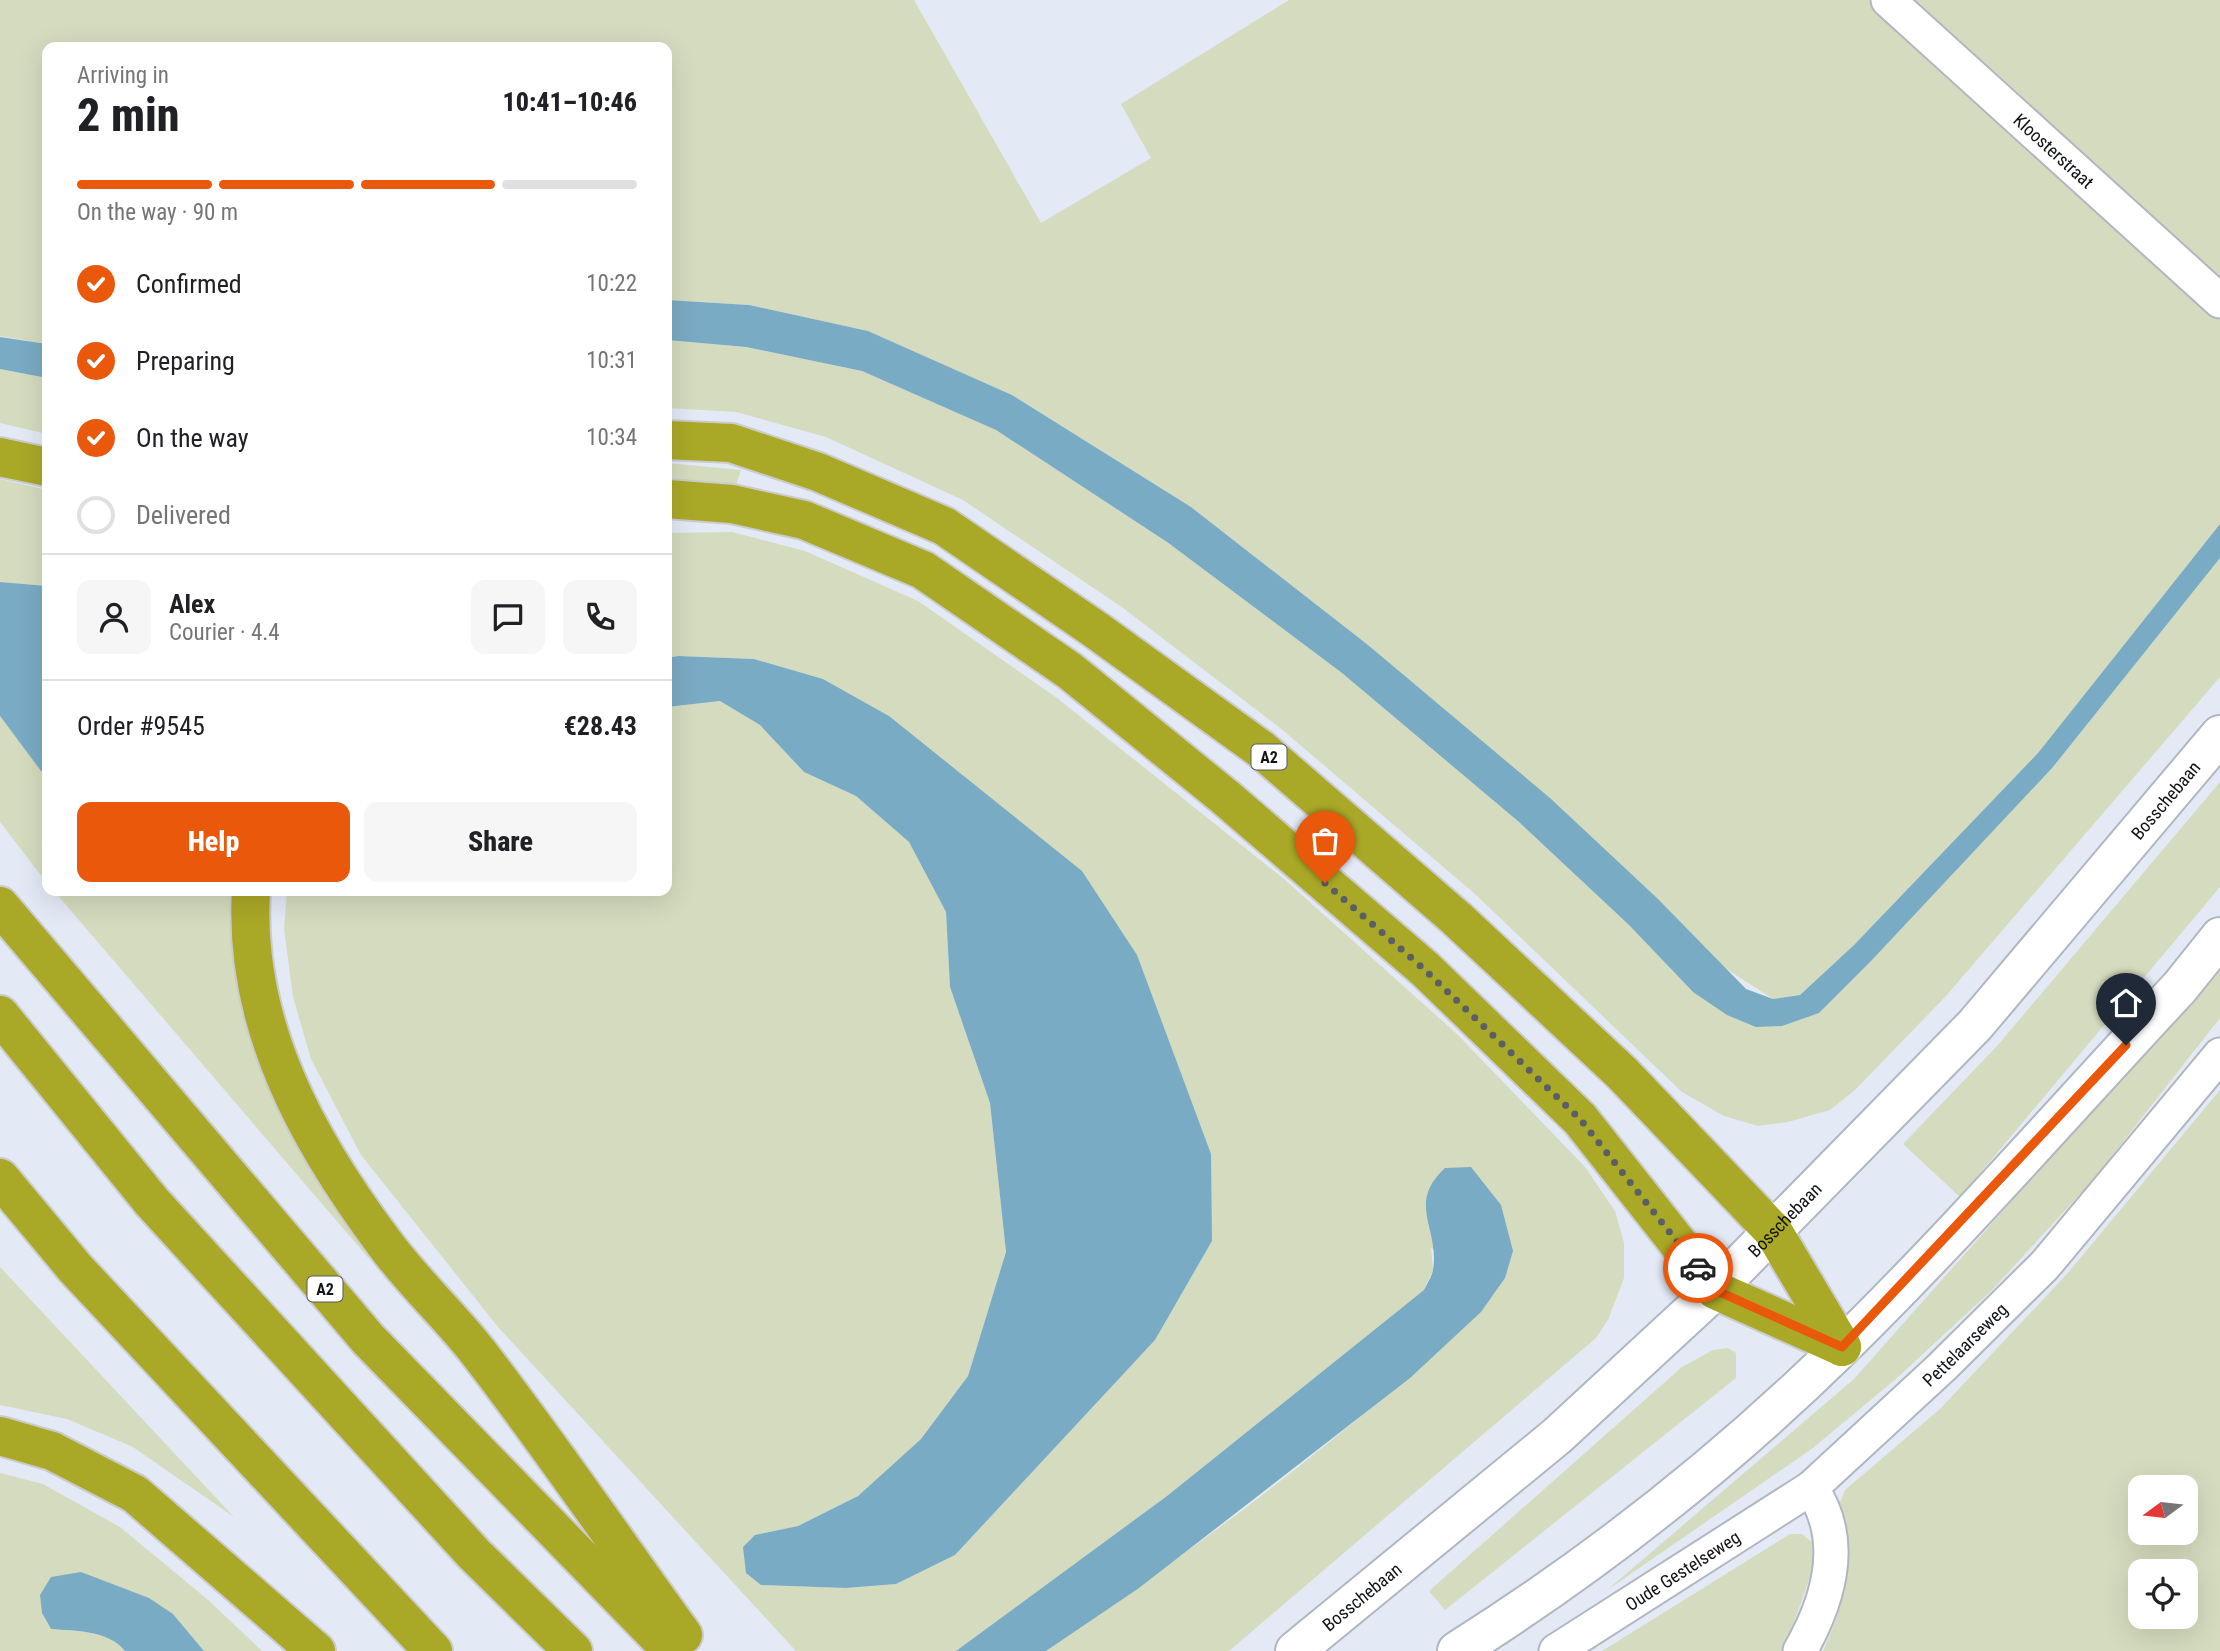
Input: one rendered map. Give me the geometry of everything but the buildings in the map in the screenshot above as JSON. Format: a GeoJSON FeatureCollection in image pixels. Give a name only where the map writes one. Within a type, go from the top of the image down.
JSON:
{"type":"FeatureCollection","features":[{"type":"Feature","properties":{"kind":"highway","name":"A2"},"geometry":{"type":"LineString","coordinates":[[672,440],[731,443],[818,472],[944,526],[1107,638],[1262,750],[1456,918],[1622,1073],[1773,1231]]}},
{"type":"Feature","properties":{"kind":"highway"},"geometry":{"type":"LineString","coordinates":[[0,457],[42,466]]}},
{"type":"Feature","properties":{"kind":"highway"},"geometry":{"type":"LineString","coordinates":[[672,499],[732,503],[804,520],[923,570],[1070,671],[1225,797],[1434,978],[1580,1119],[1715,1290],[1842,1347]]}},
{"type":"Feature","properties":{"kind":"highway"},"geometry":{"type":"LineString","coordinates":[[251,896],[249,930],[260,1006],[280,1071],[308,1128],[386,1245],[477,1351],[695,1651]]}},
{"type":"Feature","properties":{"kind":"highway","name":"A2"},"geometry":{"type":"LineString","coordinates":[[0,906],[368,1339],[673,1651]]}},
{"type":"Feature","properties":{"kind":"highway"},"geometry":{"type":"LineString","coordinates":[[0,1015],[152,1202],[474,1554],[573,1651]]}},
{"type":"Feature","properties":{"kind":"highway"},"geometry":{"type":"LineString","coordinates":[[0,1178],[75,1268],[433,1651]]}},
{"type":"Feature","properties":{"kind":"highway"},"geometry":{"type":"LineString","coordinates":[[1773,1231],[1842,1347]]}},
{"type":"Feature","properties":{"kind":"highway"},"geometry":{"type":"LineString","coordinates":[[0,1436],[52,1451],[135,1494],[316,1651]]}},
{"type":"Feature","properties":{"kind":"main road","name":"Bosschebaan"},"geometry":{"type":"LineString","coordinates":[[1295,1651],[1557,1436],[1715,1290],[1975,1026],[2220,735]]}},
{"type":"Feature","properties":{"kind":"main road"},"geometry":{"type":"LineString","coordinates":[[1457,1651],[1526,1607],[1712,1465],[1842,1347],[2170,997],[2220,937]]}},
{"type":"Feature","properties":{"kind":"street","name":"Kloosterstraat"},"geometry":{"type":"LineString","coordinates":[[1888,0],[2220,301]]}},
{"type":"Feature","properties":{"kind":"street","name":"Pettelaarseweg"},"geometry":{"type":"LineString","coordinates":[[1811,1488],[1942,1367],[2045,1265],[2220,1055]]}},
{"type":"Feature","properties":{"kind":"street","name":"Oude Gestelseweg"},"geometry":{"type":"LineString","coordinates":[[1556,1651],[1811,1488]]}},
{"type":"Feature","properties":{"kind":"street"},"geometry":{"type":"LineString","coordinates":[[1800,1651],[1813,1629],[1833,1569],[1825,1509],[1811,1488]]}},
{"type":"Feature","properties":{"kind":"green space"},"geometry":{"type":"Polygon","coordinates":[[[0,0],[914,0],[1041,223],[1151,158],[1121,104],[1289,0],[1870,0],[2220,320],[2220,524],[2038,753],[1854,945],[1800,995],[1773,999],[1722,966],[1368,645],[1191,507],[1012,395],[868,331],[749,305],[672,300],[672,42],[42,42],[42,343],[0,336],[0,0]]]}},
{"type":"Feature","properties":{"kind":"green space"},"geometry":{"type":"Polygon","coordinates":[[[1912,0],[2220,0],[2220,285],[1912,0]]]}},
{"type":"Feature","properties":{"kind":"green space"},"geometry":{"type":"Polygon","coordinates":[[[672,340],[746,347],[862,371],[996,430],[1167,542],[1342,673],[1519,822],[1629,925],[1693,992],[1819,1013],[2053,767],[2220,558],[2220,677],[1946,996],[1855,1090],[1830,1110],[1788,1122],[1758,1126],[1724,1116],[1682,1092],[1475,894],[1279,727],[1123,608],[963,500],[826,437],[736,412],[672,408],[672,340]]]}},
{"type":"Feature","properties":{"kind":"green space"},"geometry":{"type":"Polygon","coordinates":[[[0,369],[42,377],[42,433],[0,423],[0,369]]]}},
{"type":"Feature","properties":{"kind":"green space"},"geometry":{"type":"Polygon","coordinates":[[[672,463],[741,470],[736,485],[672,481],[672,463]]]}},
{"type":"Feature","properties":{"kind":"green space"},"geometry":{"type":"Polygon","coordinates":[[[0,479],[42,489],[42,586],[0,582],[0,479]]]}},
{"type":"Feature","properties":{"kind":"green space"},"geometry":{"type":"Polygon","coordinates":[[[732,532],[805,551],[918,601],[1057,698],[1284,879],[1458,1035],[1585,1167],[1615,1211],[1624,1243],[1624,1278],[1608,1320],[1596,1338],[1229,1651],[1046,1651],[1159,1572],[1324,1447],[1481,1312],[1431,1247],[1433,1270],[1424,1290],[1167,1496],[956,1651],[796,1651],[498,1327],[361,1155],[311,1059],[293,997],[284,929],[287,896],[672,896],[672,706],[720,701],[760,725],[804,772],[856,796],[909,842],[946,912],[950,987],[990,1103],[1006,1252],[968,1376],[921,1439],[858,1496],[798,1526],[755,1535],[761,1585],[846,1588],[896,1584],[955,1555],[1155,1340],[1212,1241],[889,716],[823,679],[754,659],[672,657],[672,533],[732,532]]]}},
{"type":"Feature","properties":{"kind":"green space"},"geometry":{"type":"Polygon","coordinates":[[[0,716],[42,772],[42,877],[0,822],[0,716]]]}},
{"type":"Feature","properties":{"kind":"green space"},"geometry":{"type":"Polygon","coordinates":[[[2220,782],[2220,887],[1960,1197],[1903,1144],[1998,1045],[2220,782]]]}},
{"type":"Feature","properties":{"kind":"green space"},"geometry":{"type":"Polygon","coordinates":[[[58,896],[234,896],[235,954],[239,985],[253,1047],[263,1077],[299,1150],[371,1261],[58,896]]]}},
{"type":"Feature","properties":{"kind":"green space"},"geometry":{"type":"Polygon","coordinates":[[[2220,966],[2220,1018],[2093,1180],[1992,1290],[1897,1378],[1813,1448],[1606,1591],[1854,1379],[2220,966]]]}},
{"type":"Feature","properties":{"kind":"green space"},"geometry":{"type":"Polygon","coordinates":[[[2220,1090],[2220,1651],[1823,1651],[1846,1582],[1847,1545],[1836,1512],[1845,1490],[1940,1409],[2067,1274],[2220,1090]]]}},
{"type":"Feature","properties":{"kind":"green space"},"geometry":{"type":"Polygon","coordinates":[[[0,1267],[234,1517],[133,1447],[67,1419],[0,1405],[0,1267]]]}},
{"type":"Feature","properties":{"kind":"green space"},"geometry":{"type":"Polygon","coordinates":[[[1728,1348],[1736,1353],[1736,1378],[1445,1610],[1429,1591],[1682,1367],[1713,1350],[1728,1348]]]}},
{"type":"Feature","properties":{"kind":"green space"},"geometry":{"type":"Polygon","coordinates":[[[0,1473],[43,1484],[120,1527],[207,1599],[262,1651],[204,1651],[173,1614],[40,1595],[42,1613],[51,1629],[101,1635],[125,1651],[0,1651],[0,1473]]]}},
{"type":"Feature","properties":{"kind":"green space"},"geometry":{"type":"Polygon","coordinates":[[[1790,1534],[1802,1534],[1813,1543],[1812,1571],[1784,1651],[1602,1651],[1790,1534]]]}},
{"type":"Feature","properties":{"kind":"water"},"geometry":{"type":"Polygon","coordinates":[[[672,300],[749,305],[868,331],[1012,395],[1191,507],[1368,645],[1550,798],[1658,899],[1746,989],[1773,999],[1800,995],[1854,945],[2038,753],[2220,524],[2220,558],[2053,767],[1871,961],[1819,1013],[1782,1026],[1756,1027],[1727,1015],[1693,992],[1629,925],[1519,822],[1342,673],[1167,542],[996,430],[862,371],[746,347],[672,340],[672,300]]]}},
{"type":"Feature","properties":{"kind":"water"},"geometry":{"type":"Polygon","coordinates":[[[0,337],[42,343],[42,377],[0,369],[0,337]]]}},
{"type":"Feature","properties":{"kind":"water"},"geometry":{"type":"Polygon","coordinates":[[[0,582],[42,586],[42,772],[0,716],[0,582]]]}},
{"type":"Feature","properties":{"kind":"water"},"geometry":{"type":"Polygon","coordinates":[[[672,657],[754,659],[823,679],[889,716],[1082,871],[1137,955],[1211,1154],[1212,1241],[1155,1340],[955,1555],[896,1584],[846,1588],[761,1585],[746,1573],[743,1547],[755,1535],[798,1526],[858,1496],[921,1439],[968,1376],[1006,1252],[990,1103],[950,987],[946,912],[909,842],[856,796],[804,772],[760,725],[720,701],[672,706],[672,657]]]}},
{"type":"Feature","properties":{"kind":"water"},"geometry":{"type":"Polygon","coordinates":[[[1471,1167],[1501,1205],[1513,1251],[1505,1278],[1481,1312],[1410,1378],[1139,1588],[1046,1651],[956,1651],[1167,1496],[1424,1290],[1432,1272],[1434,1255],[1427,1217],[1428,1193],[1445,1168],[1471,1167]]]}},
{"type":"Feature","properties":{"kind":"water"},"geometry":{"type":"Polygon","coordinates":[[[81,1572],[149,1598],[173,1614],[204,1651],[125,1651],[101,1635],[51,1629],[42,1613],[40,1595],[51,1577],[81,1572]]]}},
{"type":"Feature","properties":{"kind":"way so far"},"geometry":{"type":"LineString","coordinates":[[1325,883],[1424,969],[1580,1119],[1698,1268]]}},
{"type":"Feature","properties":{"kind":"route"},"geometry":{"type":"LineString","coordinates":[[1698,1268],[1715,1290],[1842,1347],[2126,1045]]}}]}
